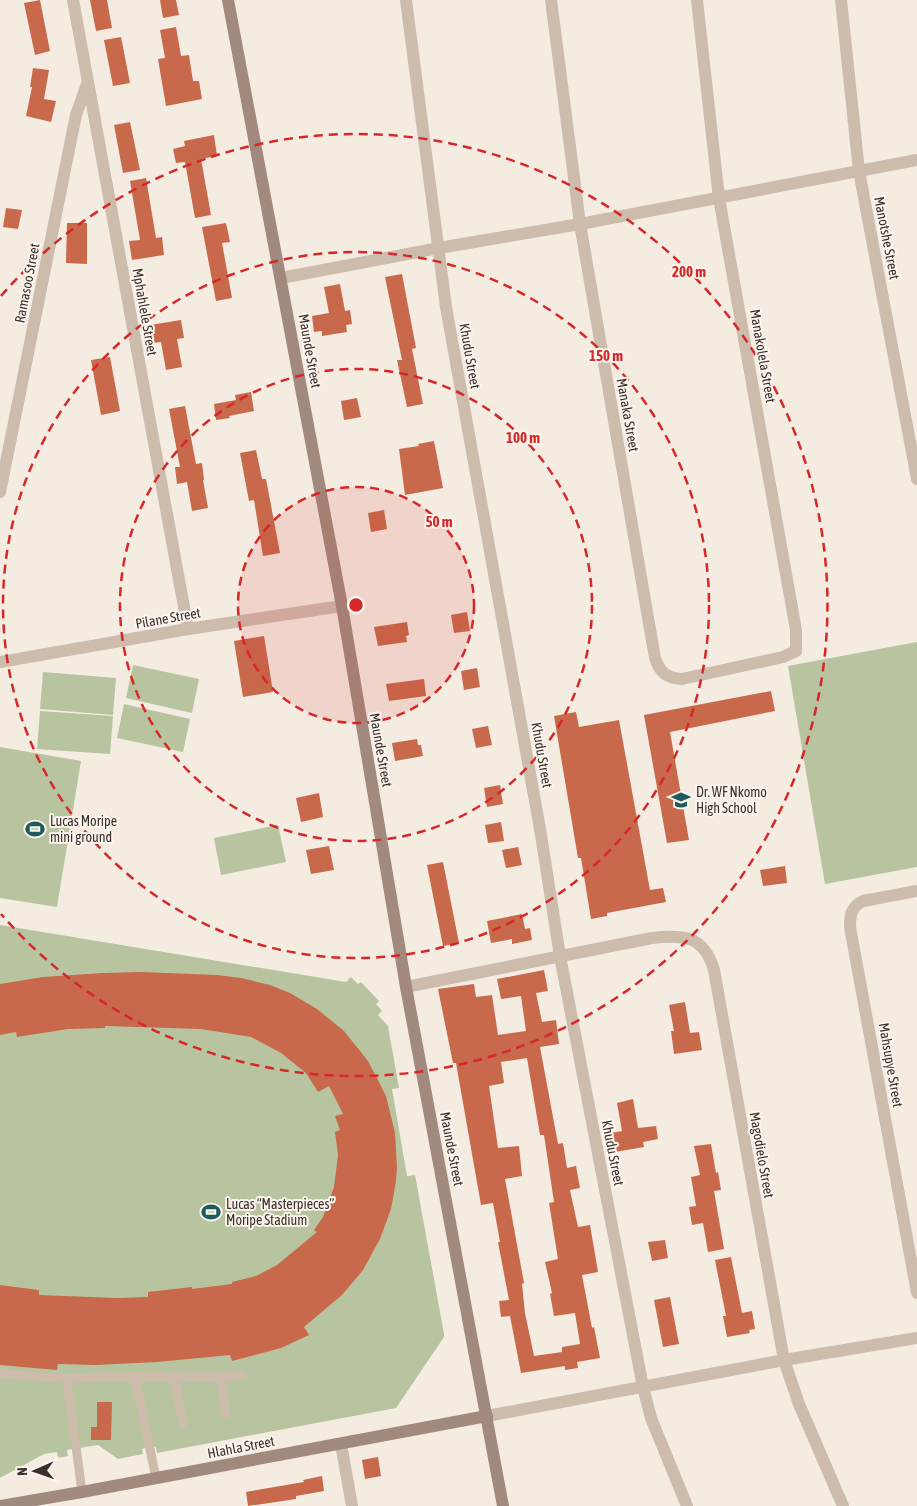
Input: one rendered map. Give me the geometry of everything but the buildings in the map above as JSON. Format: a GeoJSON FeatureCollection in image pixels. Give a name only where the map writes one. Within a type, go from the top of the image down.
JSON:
{"type":"FeatureCollection","features":[{"type":"Feature","properties":{"kind":"street","name":"Mphahlele Street"},"geometry":{"type":"LineString","coordinates":[[73,0],[188,629]]}},
{"type":"Feature","properties":{"kind":"street","name":"Maunde Street"},"geometry":{"type":"LineString","coordinates":[[228,0],[342,606],[406,987],[503,1506]]}},
{"type":"Feature","properties":{"kind":"street","name":"Khudu Street"},"geometry":{"type":"LineString","coordinates":[[406,0],[438,248],[454,351],[538,820],[560,956],[643,1387],[651,1418],[687,1506]]}},
{"type":"Feature","properties":{"kind":"street","name":"Manaka Street"},"geometry":{"type":"LineString","coordinates":[[552,0],[580,224],[655,658],[663,672],[668,677],[674,678],[689,679],[732,669]]}},
{"type":"Feature","properties":{"kind":"street","name":"Manakolela Street"},"geometry":{"type":"LineString","coordinates":[[697,0],[719,198],[797,637],[796,651],[791,655],[732,669]]}},
{"type":"Feature","properties":{"kind":"street","name":"Manotshe Street"},"geometry":{"type":"LineString","coordinates":[[841,0],[859,171],[917,479]]}},
{"type":"Feature","properties":{"kind":"street","name":"Ramasoo Street"},"geometry":{"type":"LineString","coordinates":[[0,492],[76,115],[88,82]]}},
{"type":"Feature","properties":{"kind":"street"},"geometry":{"type":"LineString","coordinates":[[281,278],[917,160]]}},
{"type":"Feature","properties":{"kind":"street","name":"Pilane Street"},"geometry":{"type":"LineString","coordinates":[[0,662],[188,629],[342,606]]}},
{"type":"Feature","properties":{"kind":"street","name":"Mahsupye Street"},"geometry":{"type":"LineString","coordinates":[[917,891],[863,901],[857,904],[852,910],[850,927],[917,1293]]}},
{"type":"Feature","properties":{"kind":"street","name":"Magodielo Street"},"geometry":{"type":"LineString","coordinates":[[406,987],[669,936],[680,936],[694,940],[703,947],[710,957],[714,970],[784,1360],[793,1389],[843,1506]]}},
{"type":"Feature","properties":{"kind":"street"},"geometry":{"type":"LineString","coordinates":[[487,1416],[784,1360],[917,1338]]}},
{"type":"Feature","properties":{"kind":"street","name":"Hlahla Street"},"geometry":{"type":"LineString","coordinates":[[0,1506],[487,1416]]}},
{"type":"Feature","properties":{"kind":"street"},"geometry":{"type":"LineString","coordinates":[[341,1444],[352,1506]]}},
{"type":"Feature","properties":{"kind":"lane"},"geometry":{"type":"LineString","coordinates":[[0,1373],[68,1379],[242,1375]]}},
{"type":"Feature","properties":{"kind":"lane"},"geometry":{"type":"LineString","coordinates":[[175,1376],[183,1424]]}},
{"type":"Feature","properties":{"kind":"lane"},"geometry":{"type":"LineString","coordinates":[[135,1377],[156,1478]]}},
{"type":"Feature","properties":{"kind":"lane"},"geometry":{"type":"LineString","coordinates":[[220,1377],[226,1414]]}},
{"type":"Feature","properties":{"kind":"lane"},"geometry":{"type":"LineString","coordinates":[[68,1379],[82,1492]]}},
{"type":"Feature","properties":{"kind":"green space"},"geometry":{"type":"Polygon","coordinates":[[[917,642],[917,867],[825,884],[788,666],[917,642]]]}},
{"type":"Feature","properties":{"kind":"green space"},"geometry":{"type":"Polygon","coordinates":[[[133,665],[199,679],[192,713],[126,698],[133,665]]]}},
{"type":"Feature","properties":{"kind":"green space"},"geometry":{"type":"Polygon","coordinates":[[[43,672],[116,678],[113,715],[40,709],[43,672]]]}},
{"type":"Feature","properties":{"kind":"green space"},"geometry":{"type":"Polygon","coordinates":[[[124,704],[190,719],[183,752],[117,738],[124,704]]]}},
{"type":"Feature","properties":{"kind":"green space"},"geometry":{"type":"Polygon","coordinates":[[[40,711],[113,716],[110,754],[37,749],[40,711]]]}},
{"type":"Feature","properties":{"kind":"green space","name":"Lucas Moripe mini ground"},"geometry":{"type":"Polygon","coordinates":[[[0,747],[81,761],[57,907],[0,898],[0,747]]]}},
{"type":"Feature","properties":{"kind":"green space"},"geometry":{"type":"Polygon","coordinates":[[[278,825],[286,862],[221,875],[214,838],[278,825]]]}},
{"type":"Feature","properties":{"kind":"green space","name":"Lucas “Masterpieces” Moripe Stadium"},"geometry":{"type":"Polygon","coordinates":[[[0,925],[346,982],[351,977],[358,984],[361,982],[379,1001],[376,1004],[382,1011],[378,1015],[388,1026],[399,1088],[392,1089],[407,1176],[415,1175],[444,1334],[444,1337],[396,1408],[157,1453],[156,1447],[151,1446],[142,1449],[143,1454],[118,1459],[98,1445],[67,1450],[68,1456],[58,1458],[57,1452],[44,1454],[0,1478],[0,925]]]}},
{"type":"Feature","properties":{"kind":"place","name":"Dr. WF Nkomo High School"},"geometry":{"type":"Point","coordinates":[681,800]}},
{"type":"Feature","properties":{"kind":"place","name":"Lucas Moripe mini ground"},"geometry":{"type":"Point","coordinates":[35,829]}},
{"type":"Feature","properties":{"kind":"place","name":"Lucas “Masterpieces” Moripe Stadium"},"geometry":{"type":"Point","coordinates":[211,1212]}}]}
